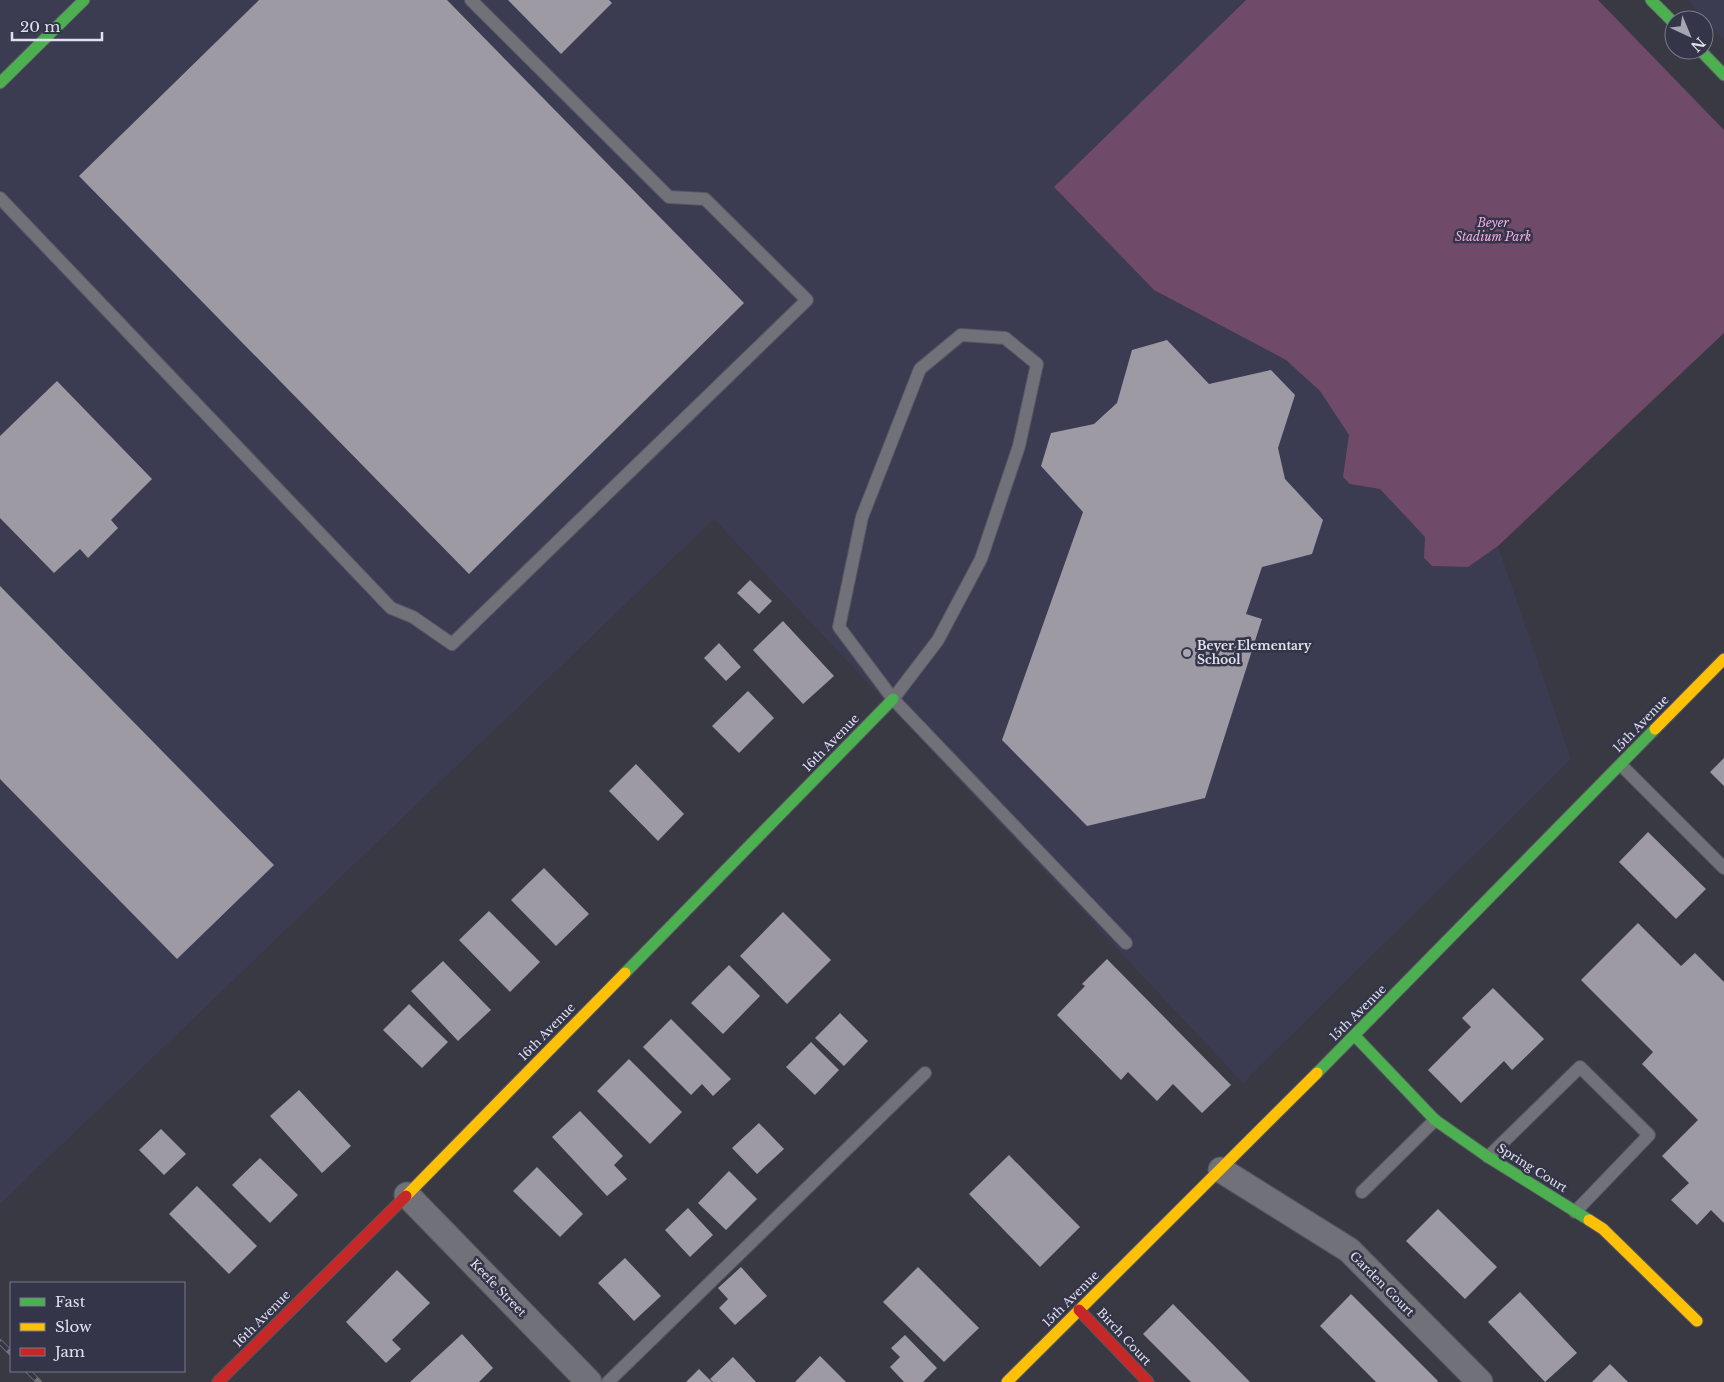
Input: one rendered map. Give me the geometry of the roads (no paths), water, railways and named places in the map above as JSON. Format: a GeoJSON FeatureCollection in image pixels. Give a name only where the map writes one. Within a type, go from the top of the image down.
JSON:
{"type":"FeatureCollection","features":[{"type":"Feature","properties":{"kind":"street"},"geometry":{"type":"LineString","coordinates":[[0,83],[84,0]]}},
{"type":"Feature","properties":{"kind":"street"},"geometry":{"type":"LineString","coordinates":[[1652,0],[1664,13]]}},
{"type":"Feature","properties":{"kind":"street"},"geometry":{"type":"LineString","coordinates":[[1710,60],[1724,75]]}},
{"type":"Feature","properties":{"kind":"street","name":"15th Avenue"},"geometry":{"type":"LineString","coordinates":[[1007,1382],[1355,1036],[1724,659]]}},
{"type":"Feature","properties":{"kind":"street","name":"16th Avenue"},"geometry":{"type":"LineString","coordinates":[[218,1382],[407,1195],[893,699]]}},
{"type":"Feature","properties":{"kind":"street","name":"Spring Court"},"geometry":{"type":"LineString","coordinates":[[1355,1036],[1435,1120],[1488,1157],[1603,1230],[1697,1321]]}},
{"type":"Feature","properties":{"kind":"street","name":"Garden Court"},"geometry":{"type":"LineString","coordinates":[[1221,1170],[1349,1250],[1480,1382]]}},
{"type":"Feature","properties":{"kind":"street","name":"Keefe Street"},"geometry":{"type":"LineString","coordinates":[[407,1195],[589,1382]]}},
{"type":"Feature","properties":{"kind":"street","name":"Birch Court"},"geometry":{"type":"LineString","coordinates":[[1080,1310],[1148,1382]]}},
{"type":"Feature","properties":{"kind":"lane"},"geometry":{"type":"LineString","coordinates":[[0,198],[392,608],[413,617],[452,644],[807,300],[705,199],[669,197],[472,0]]}},
{"type":"Feature","properties":{"kind":"lane"},"geometry":{"type":"LineString","coordinates":[[893,699],[938,640],[981,560],[1019,446],[1037,364],[1006,338],[962,335],[920,369],[862,517],[839,627],[893,699],[1126,943]]}},
{"type":"Feature","properties":{"kind":"lane"},"geometry":{"type":"LineString","coordinates":[[1621,765],[1724,868]]}},
{"type":"Feature","properties":{"kind":"lane"},"geometry":{"type":"LineString","coordinates":[[1488,1157],[1580,1067],[1649,1135],[1575,1212]]}},
{"type":"Feature","properties":{"kind":"lane"},"geometry":{"type":"LineString","coordinates":[[608,1382],[925,1073]]}},
{"type":"Feature","properties":{"kind":"lane"},"geometry":{"type":"LineString","coordinates":[[1362,1192],[1435,1120]]}},
{"type":"Feature","properties":{"kind":"lane"},"geometry":{"type":"LineString","coordinates":[[229,1371],[239,1382]]}},
{"type":"Feature","properties":{"kind":"railway"},"geometry":{"type":"LineString","coordinates":[[0,1342],[10,1352]]}},
{"type":"Feature","properties":{"kind":"railway"},"geometry":{"type":"LineString","coordinates":[[29,1372],[39,1382]]}},
{"type":"Feature","properties":{"kind":"place","name":"Beyer Elementary School"},"geometry":{"type":"Point","coordinates":[1187,653]}},
{"type":"Feature","properties":{"kind":"park label","name":"Beyer Stadium Park"},"geometry":{"type":"Point","coordinates":[1493,230]}}]}
